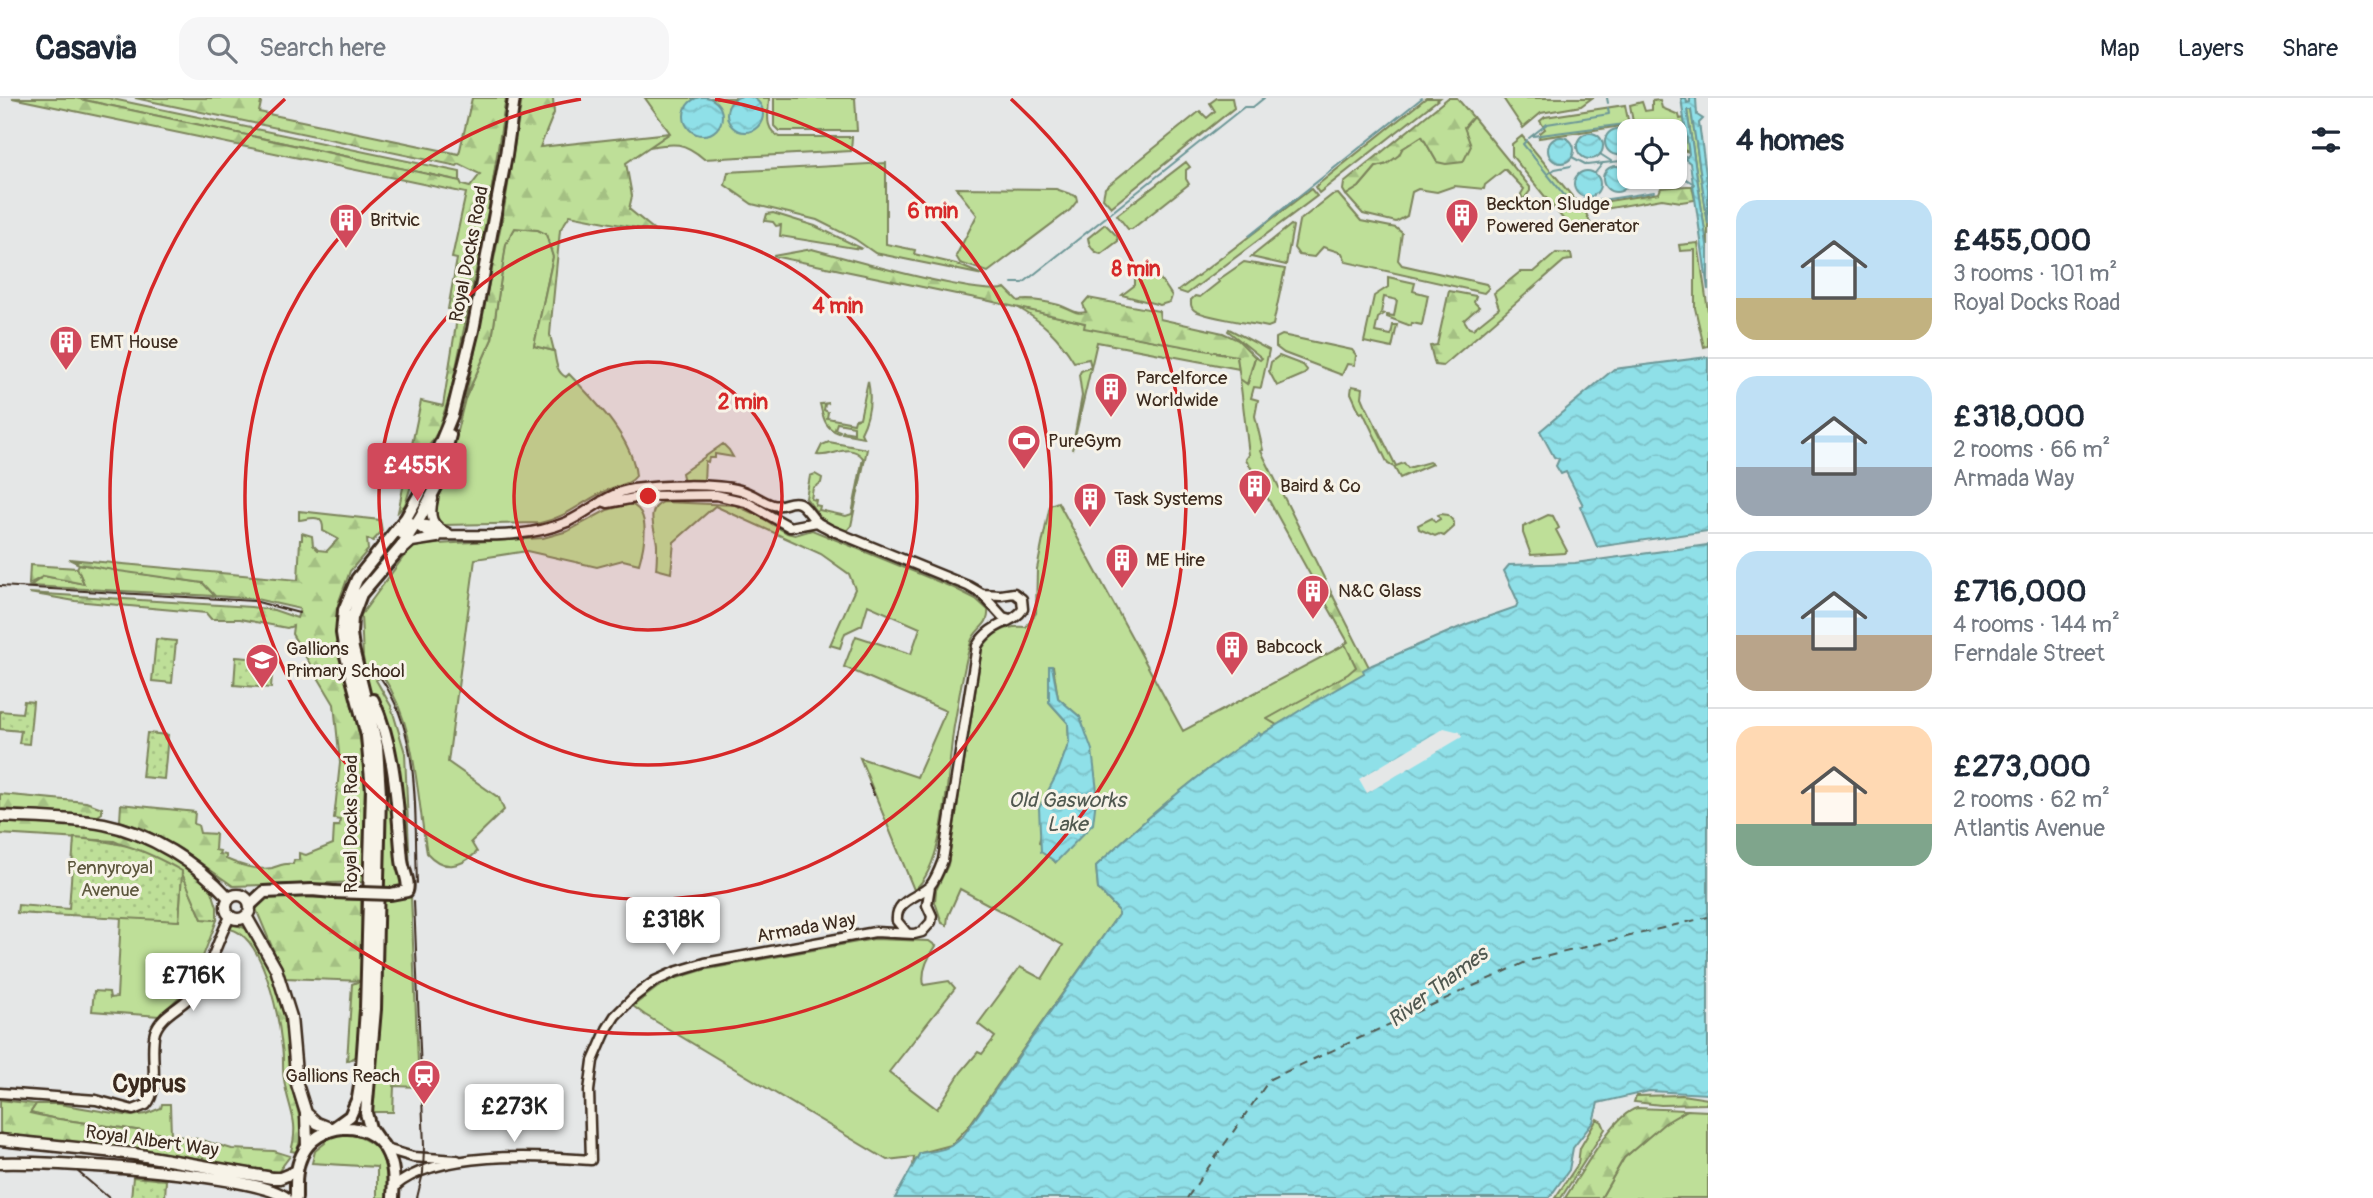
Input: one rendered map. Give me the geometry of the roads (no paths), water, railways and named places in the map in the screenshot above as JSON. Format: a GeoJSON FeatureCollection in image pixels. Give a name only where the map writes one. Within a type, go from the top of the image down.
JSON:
{"type":"FeatureCollection","features":[{"type":"Feature","properties":{"kind":"highway","name":"Royal Docks Road"},"geometry":{"type":"LineString","coordinates":[[307,1146],[350,1116],[358,1098],[366,1020],[372,790],[367,736],[342,633],[344,610],[357,579],[406,518],[433,465],[452,415],[468,354],[514,98]]}},
{"type":"Feature","properties":{"kind":"highway","name":"Royal Docks Road"},"geometry":{"type":"LineString","coordinates":[[377,1138],[370,1128],[366,1113],[375,1010],[380,794],[377,746],[353,649],[352,618],[361,594],[416,525],[437,485],[448,448],[452,415]]}},
{"type":"Feature","properties":{"kind":"highway"},"geometry":{"type":"LineString","coordinates":[[352,590],[384,557],[401,534]]}},
{"type":"Feature","properties":{"kind":"highway"},"geometry":{"type":"LineString","coordinates":[[250,905],[264,892],[312,890],[391,894],[407,891],[409,883],[403,863],[397,796],[384,731],[375,702],[362,679]]}},
{"type":"Feature","properties":{"kind":"highway"},"geometry":{"type":"LineString","coordinates":[[332,1129],[356,1129],[377,1138],[386,1149],[394,1170],[393,1193]]}},
{"type":"Feature","properties":{"kind":"highway"},"geometry":{"type":"LineString","coordinates":[[296,1198],[297,1171],[307,1146]]}},
{"type":"Feature","properties":{"kind":"main road"},"geometry":{"type":"LineString","coordinates":[[0,816],[88,822],[115,827],[177,855],[198,869],[229,898]]}},
{"type":"Feature","properties":{"kind":"main road"},"geometry":{"type":"LineString","coordinates":[[240,895],[248,899],[250,905],[246,916],[238,919],[230,917],[225,905],[229,898],[240,895]]}},
{"type":"Feature","properties":{"kind":"main road"},"geometry":{"type":"LineString","coordinates":[[246,916],[268,952],[281,982],[291,1017],[296,1084],[306,1114],[307,1146]]}},
{"type":"Feature","properties":{"kind":"main road"},"geometry":{"type":"LineString","coordinates":[[306,1114],[317,1123],[332,1129]]}},
{"type":"Feature","properties":{"kind":"main road","name":"Royal Albert Way"},"geometry":{"type":"LineString","coordinates":[[0,1140],[134,1154],[272,1178],[280,1178],[297,1171]]}},
{"type":"Feature","properties":{"kind":"main road","name":"Royal Albert Way"},"geometry":{"type":"LineString","coordinates":[[0,1163],[93,1167],[194,1176],[265,1188],[286,1198]]}},
{"type":"Feature","properties":{"kind":"street"},"geometry":{"type":"LineString","coordinates":[[437,485],[430,517],[440,530]]}},
{"type":"Feature","properties":{"kind":"street"},"geometry":{"type":"LineString","coordinates":[[406,518],[431,534],[508,534],[544,529],[569,521],[607,496],[633,489],[723,487],[742,491],[771,505],[785,506]]}},
{"type":"Feature","properties":{"kind":"street"},"geometry":{"type":"LineString","coordinates":[[602,501],[608,503],[651,495],[730,497],[754,505],[786,525],[794,527],[817,522]]}},
{"type":"Feature","properties":{"kind":"street"},"geometry":{"type":"LineString","coordinates":[[786,525],[782,518],[785,506],[790,502],[798,502],[817,522],[841,535],[968,586],[982,594],[1003,617],[1010,619]]}},
{"type":"Feature","properties":{"kind":"street"},"geometry":{"type":"LineString","coordinates":[[801,525],[805,522],[807,511]]}},
{"type":"Feature","properties":{"kind":"street"},"geometry":{"type":"LineString","coordinates":[[401,534],[409,524],[427,525],[454,535]]}},
{"type":"Feature","properties":{"kind":"street"},"geometry":{"type":"LineString","coordinates":[[385,567],[412,542],[454,535]]}},
{"type":"Feature","properties":{"kind":"street"},"geometry":{"type":"LineString","coordinates":[[982,594],[1001,596],[1014,593],[1022,599],[1022,612],[1017,617],[993,627]]}},
{"type":"Feature","properties":{"kind":"street","name":"Armada Way"},"geometry":{"type":"LineString","coordinates":[[460,1160],[591,1160],[589,1091],[593,1061],[615,1016],[635,996],[656,981],[705,963],[875,932],[918,933],[927,928],[932,916],[927,905],[930,886],[944,855],[975,652],[981,639],[993,627],[998,610],[997,601],[1001,596]]}},
{"type":"Feature","properties":{"kind":"street","name":"Armada Way"},"geometry":{"type":"LineString","coordinates":[[875,932],[897,921],[900,905],[914,899],[930,886]]}},
{"type":"Feature","properties":{"kind":"street"},"geometry":{"type":"LineString","coordinates":[[914,899],[927,905]]}},
{"type":"Feature","properties":{"kind":"street"},"geometry":{"type":"LineString","coordinates":[[0,1093],[96,1100],[133,1110],[151,1101],[156,1030],[163,1019],[197,989],[230,917]]}},
{"type":"Feature","properties":{"kind":"street"},"geometry":{"type":"LineString","coordinates":[[897,921],[905,932]]}},
{"type":"Feature","properties":{"kind":"street"},"geometry":{"type":"LineString","coordinates":[[386,1149],[413,1157],[460,1160]]}},
{"type":"Feature","properties":{"kind":"street"},"geometry":{"type":"LineString","coordinates":[[393,1193],[412,1175],[460,1160]]}},
{"type":"Feature","properties":{"kind":"water"},"geometry":{"type":"Polygon","coordinates":[[[745,96],[758,101],[763,114],[758,127],[745,132],[732,127],[727,114],[732,101],[745,96]]]}},
{"type":"Feature","properties":{"kind":"water"},"geometry":{"type":"Polygon","coordinates":[[[703,97],[716,103],[722,116],[716,129],[703,135],[690,129],[684,116],[690,103],[703,97]]]}},
{"type":"Feature","properties":{"kind":"water"},"geometry":{"type":"Polygon","coordinates":[[[1681,98],[1686,98],[1687,103],[1690,98],[1696,98],[1697,115],[1703,119],[1699,123],[1708,189],[1708,224],[1691,110],[1687,110],[1708,251],[1708,290],[1690,163],[1687,161],[1687,119],[1684,119],[1681,98]]]}},
{"type":"Feature","properties":{"kind":"water"},"geometry":{"type":"Polygon","coordinates":[[[1617,129],[1617,155],[1609,151],[1605,142],[1613,130],[1617,129]]]}},
{"type":"Feature","properties":{"kind":"water"},"geometry":{"type":"Polygon","coordinates":[[[1590,133],[1599,137],[1603,146],[1599,155],[1590,159],[1581,155],[1577,146],[1581,137],[1590,133]]]}},
{"type":"Feature","properties":{"kind":"water"},"geometry":{"type":"Polygon","coordinates":[[[1561,137],[1570,141],[1574,150],[1570,159],[1561,163],[1552,159],[1548,150],[1552,141],[1561,137]]]}},
{"type":"Feature","properties":{"kind":"water"},"geometry":{"type":"Polygon","coordinates":[[[1616,166],[1617,189],[1624,189],[1616,192],[1607,188],[1603,179],[1607,170],[1616,166]]]}},
{"type":"Feature","properties":{"kind":"water"},"geometry":{"type":"Polygon","coordinates":[[[1587,171],[1596,175],[1600,184],[1596,193],[1587,197],[1578,193],[1574,184],[1578,175],[1587,171]]]}},
{"type":"Feature","properties":{"kind":"water"},"geometry":{"type":"Polygon","coordinates":[[[1708,357],[1708,531],[1597,547],[1580,506],[1583,505],[1566,472],[1561,474],[1556,466],[1559,459],[1554,457],[1540,431],[1614,369],[1708,357]]]}},
{"type":"Feature","properties":{"kind":"water","name":"River Thames"},"geometry":{"type":"Polygon","coordinates":[[[1708,545],[1708,1094],[1649,1091],[1598,1103],[1593,1122],[1573,1148],[1569,1170],[1549,1198],[895,1198],[920,1153],[949,1147],[963,1136],[1118,915],[1118,910],[1098,889],[1096,866],[1195,779],[1259,733],[1261,735],[1364,673],[1363,670],[1372,665],[1467,624],[1516,607],[1518,602],[1504,571],[1509,565],[1575,563],[1708,545]]]}},
{"type":"Feature","properties":{"kind":"water","name":"Old Gasworks Lake"},"geometry":{"type":"Polygon","coordinates":[[[1049,666],[1052,666],[1058,698],[1080,717],[1092,750],[1097,791],[1093,824],[1056,862],[1041,852],[1039,808],[1058,772],[1069,742],[1068,723],[1049,702],[1049,666]]]}},
{"type":"Feature","properties":{"kind":"waterway"},"geometry":{"type":"LineString","coordinates":[[1012,283],[1023,283],[1244,107],[1253,107],[1264,98]]}},
{"type":"Feature","properties":{"kind":"waterway"},"geometry":{"type":"LineString","coordinates":[[1249,236],[1422,98]]}},
{"type":"Feature","properties":{"kind":"waterway"},"geometry":{"type":"LineString","coordinates":[[1607,98],[1608,103]]}},
{"type":"Feature","properties":{"kind":"waterway"},"geometry":{"type":"LineString","coordinates":[[1529,138],[1547,124],[1609,114],[1608,108]]}},
{"type":"Feature","properties":{"kind":"waterway"},"geometry":{"type":"LineString","coordinates":[[1533,136],[1617,125]]}},
{"type":"Feature","properties":{"kind":"waterway"},"geometry":{"type":"LineString","coordinates":[[1527,140],[1523,144],[1573,206],[1654,192]]}},
{"type":"Feature","properties":{"kind":"waterway"},"geometry":{"type":"LineString","coordinates":[[1600,154],[1611,161]]}},
{"type":"Feature","properties":{"kind":"waterway"},"geometry":{"type":"LineString","coordinates":[[1572,157],[1587,165],[1617,161]]}},
{"type":"Feature","properties":{"kind":"waterway"},"geometry":{"type":"LineString","coordinates":[[1595,173],[1603,163]]}},
{"type":"Feature","properties":{"kind":"waterway"},"geometry":{"type":"LineString","coordinates":[[1548,174],[1555,169],[1571,166]]}},
{"type":"Feature","properties":{"kind":"waterway"},"geometry":{"type":"LineString","coordinates":[[1687,180],[1694,184]]}},
{"type":"Feature","properties":{"kind":"tram line"},"geometry":{"type":"LineString","coordinates":[[0,586],[254,601],[299,613]]}},
{"type":"Feature","properties":{"kind":"tram line"},"geometry":{"type":"LineString","coordinates":[[380,677],[394,700],[409,750],[415,803],[417,883]]}},
{"type":"Feature","properties":{"kind":"tram line"},"geometry":{"type":"LineString","coordinates":[[869,784],[874,795]]}},
{"type":"Feature","properties":{"kind":"tram line"},"geometry":{"type":"LineString","coordinates":[[414,901],[424,1146],[423,1173],[417,1198]]}},
{"type":"Feature","properties":{"kind":"tram line"},"geometry":{"type":"LineString","coordinates":[[77,1171],[109,1198]]}},
{"type":"Feature","properties":{"kind":"place","name":"Beckton Sludge Powered Generator"},"geometry":{"type":"Point","coordinates":[1462,245]}},
{"type":"Feature","properties":{"kind":"place","name":"Britvic"},"geometry":{"type":"Point","coordinates":[346,250]}},
{"type":"Feature","properties":{"kind":"place","name":"EMT House"},"geometry":{"type":"Point","coordinates":[66,372]}},
{"type":"Feature","properties":{"kind":"place","name":"Parcelforce Worldwide"},"geometry":{"type":"Point","coordinates":[1111,419]}},
{"type":"Feature","properties":{"kind":"place","name":"PureGym"},"geometry":{"type":"Point","coordinates":[1024,471]}},
{"type":"Feature","properties":{"kind":"place","name":"Baird & Co"},"geometry":{"type":"Point","coordinates":[1255,516]}},
{"type":"Feature","properties":{"kind":"place","name":"Task Systems"},"geometry":{"type":"Point","coordinates":[1090,529]}},
{"type":"Feature","properties":{"kind":"place","name":"ME Hire"},"geometry":{"type":"Point","coordinates":[1122,590]}},
{"type":"Feature","properties":{"kind":"place","name":"N&C Glass"},"geometry":{"type":"Point","coordinates":[1313,621]}},
{"type":"Feature","properties":{"kind":"place","name":"Babcock"},"geometry":{"type":"Point","coordinates":[1232,677]}},
{"type":"Feature","properties":{"kind":"place","name":"Gallions Primary School"},"geometry":{"type":"Point","coordinates":[262,690]}},
{"type":"Feature","properties":{"kind":"place","name":"Gallions Reach"},"geometry":{"type":"Point","coordinates":[424,1106]}},
{"type":"Feature","properties":{"kind":"district","name":"Cyprus"},"geometry":{"type":"Point","coordinates":[149,1084]}},
{"type":"Feature","properties":{"kind":"park label","name":"Pennyroyal Avenue"},"geometry":{"type":"Point","coordinates":[110,879]}}]}
